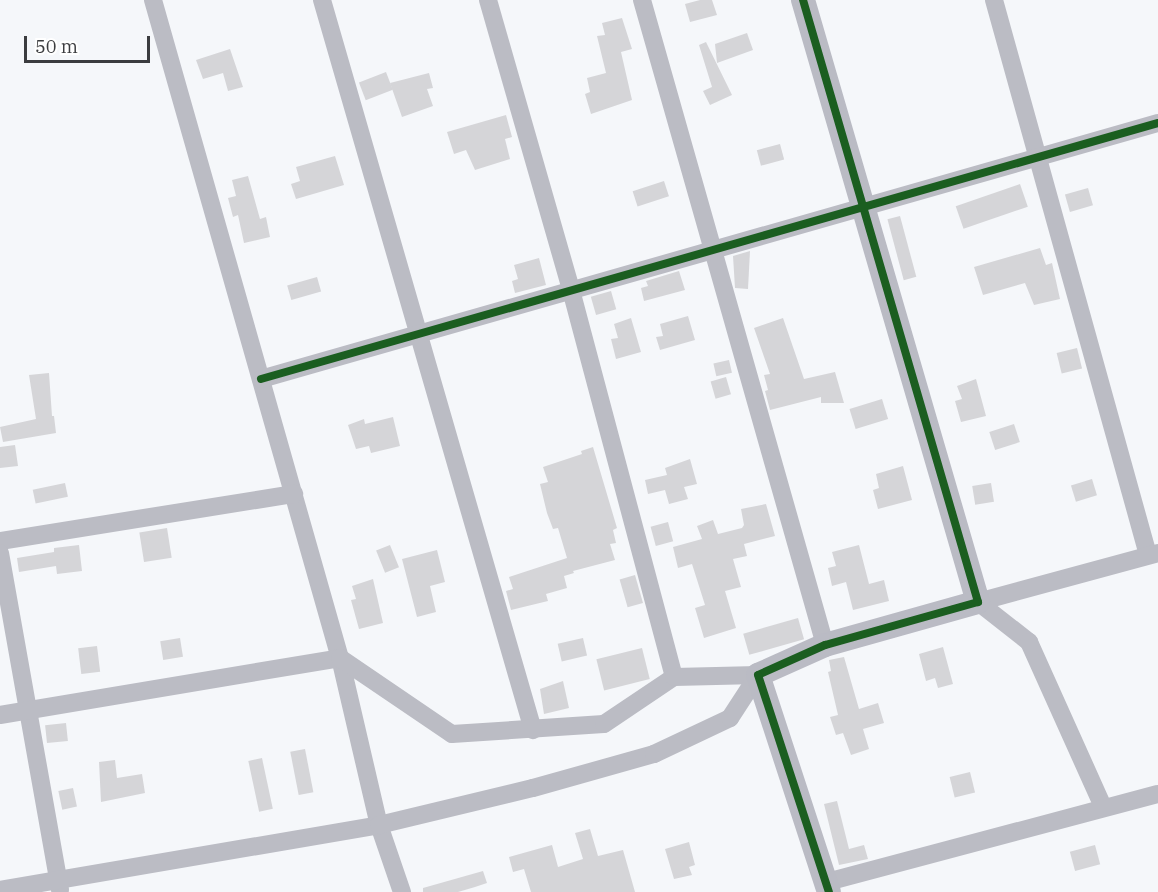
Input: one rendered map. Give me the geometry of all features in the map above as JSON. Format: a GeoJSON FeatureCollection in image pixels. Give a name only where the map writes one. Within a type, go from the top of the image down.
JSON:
{"type":"FeatureCollection","features":[{"type":"Feature","properties":{"kind":"street"},"geometry":{"type":"LineString","coordinates":[[153,0],[340,658],[379,825],[402,892]]}},
{"type":"Feature","properties":{"kind":"street"},"geometry":{"type":"LineString","coordinates":[[322,0],[533,730]]}},
{"type":"Feature","properties":{"kind":"street"},"geometry":{"type":"LineString","coordinates":[[488,0],[571,290],[674,677]]}},
{"type":"Feature","properties":{"kind":"street"},"geometry":{"type":"LineString","coordinates":[[642,0],[825,645]]}},
{"type":"Feature","properties":{"kind":"street"},"geometry":{"type":"LineString","coordinates":[[803,0],[978,602],[1029,642],[1103,807]]}},
{"type":"Feature","properties":{"kind":"street"},"geometry":{"type":"LineString","coordinates":[[0,715],[340,658],[452,734],[604,724],[674,677],[758,675],[825,645],[1153,554],[1037,157],[994,0]]}},
{"type":"Feature","properties":{"kind":"street"},"geometry":{"type":"LineString","coordinates":[[261,379],[1158,123]]}},
{"type":"Feature","properties":{"kind":"street"},"geometry":{"type":"LineString","coordinates":[[0,541],[294,494]]}},
{"type":"Feature","properties":{"kind":"street"},"geometry":{"type":"LineString","coordinates":[[0,553],[59,886]]}},
{"type":"Feature","properties":{"kind":"street"},"geometry":{"type":"LineString","coordinates":[[0,890],[59,886],[379,825],[533,788],[654,754],[730,718],[758,675]]}},
{"type":"Feature","properties":{"kind":"street"},"geometry":{"type":"LineString","coordinates":[[758,675],[828,887],[1103,807],[1158,794]]}},
{"type":"Feature","properties":{"kind":"building"},"geometry":{"type":"Polygon","coordinates":[[[712,0],[717,15],[690,22],[685,4],[712,0]]]}},
{"type":"Feature","properties":{"kind":"building"},"geometry":{"type":"Polygon","coordinates":[[[622,18],[632,49],[621,52],[632,100],[591,114],[585,94],[590,92],[587,78],[606,73],[597,36],[605,35],[602,23],[622,18]]]}},
{"type":"Feature","properties":{"kind":"building"},"geometry":{"type":"Polygon","coordinates":[[[747,33],[753,50],[717,63],[715,44],[747,33]]]}},
{"type":"Feature","properties":{"kind":"building"},"geometry":{"type":"Polygon","coordinates":[[[706,42],[732,95],[710,105],[703,91],[712,87],[699,45],[706,42]]]}},
{"type":"Feature","properties":{"kind":"building"},"geometry":{"type":"Polygon","coordinates":[[[230,49],[243,87],[228,91],[223,73],[203,79],[196,60],[230,49]]]}},
{"type":"Feature","properties":{"kind":"building"},"geometry":{"type":"Polygon","coordinates":[[[386,72],[393,90],[366,100],[359,82],[386,72]]]}},
{"type":"Feature","properties":{"kind":"building"},"geometry":{"type":"Polygon","coordinates":[[[429,73],[433,88],[427,89],[433,106],[402,117],[390,83],[429,73]]]}},
{"type":"Feature","properties":{"kind":"building"},"geometry":{"type":"Polygon","coordinates":[[[506,115],[512,137],[505,139],[510,159],[475,170],[466,150],[454,154],[447,132],[506,115]]]}},
{"type":"Feature","properties":{"kind":"building"},"geometry":{"type":"Polygon","coordinates":[[[780,144],[784,159],[761,166],[757,150],[780,144]]]}},
{"type":"Feature","properties":{"kind":"building"},"geometry":{"type":"Polygon","coordinates":[[[335,156],[344,185],[296,199],[291,184],[300,181],[296,167],[335,156]]]}},
{"type":"Feature","properties":{"kind":"building"},"geometry":{"type":"Polygon","coordinates":[[[248,176],[260,219],[266,217],[270,237],[244,243],[238,215],[233,217],[228,198],[236,196],[232,180],[248,176]]]}},
{"type":"Feature","properties":{"kind":"building"},"geometry":{"type":"Polygon","coordinates":[[[664,181],[669,196],[638,206],[633,191],[664,181]]]}},
{"type":"Feature","properties":{"kind":"building"},"geometry":{"type":"Polygon","coordinates":[[[1020,184],[1028,207],[964,229],[956,206],[1020,184]]]}},
{"type":"Feature","properties":{"kind":"building"},"geometry":{"type":"Polygon","coordinates":[[[1088,188],[1093,205],[1070,212],[1065,195],[1088,188]]]}},
{"type":"Feature","properties":{"kind":"building"},"geometry":{"type":"Polygon","coordinates":[[[900,216],[916,277],[904,280],[887,219],[900,216]]]}},
{"type":"Feature","properties":{"kind":"building"},"geometry":{"type":"Polygon","coordinates":[[[1040,248],[1046,265],[1052,263],[1060,299],[1034,305],[1025,283],[983,295],[974,267],[1040,248]]]}},
{"type":"Feature","properties":{"kind":"building"},"geometry":{"type":"Polygon","coordinates":[[[750,251],[748,289],[735,288],[733,256],[750,251]]]}},
{"type":"Feature","properties":{"kind":"building"},"geometry":{"type":"Polygon","coordinates":[[[539,258],[546,285],[515,293],[512,281],[518,279],[514,265],[539,258]]]}},
{"type":"Feature","properties":{"kind":"building"},"geometry":{"type":"Polygon","coordinates":[[[679,271],[685,290],[644,301],[641,288],[648,286],[646,281],[679,271]]]}},
{"type":"Feature","properties":{"kind":"building"},"geometry":{"type":"Polygon","coordinates":[[[317,277],[321,291],[291,300],[287,286],[317,277]]]}},
{"type":"Feature","properties":{"kind":"building"},"geometry":{"type":"Polygon","coordinates":[[[611,291],[616,309],[596,315],[591,297],[611,291]]]}},
{"type":"Feature","properties":{"kind":"building"},"geometry":{"type":"Polygon","coordinates":[[[688,316],[695,340],[660,350],[656,337],[663,336],[660,324],[688,316]]]}},
{"type":"Feature","properties":{"kind":"building"},"geometry":{"type":"Polygon","coordinates":[[[631,318],[641,352],[616,359],[611,339],[618,338],[614,324],[631,318]]]}},
{"type":"Feature","properties":{"kind":"building"},"geometry":{"type":"Polygon","coordinates":[[[783,318],[804,379],[835,372],[844,403],[821,403],[821,397],[770,410],[764,375],[770,374],[754,328],[783,318]]]}},
{"type":"Feature","properties":{"kind":"building"},"geometry":{"type":"Polygon","coordinates":[[[1077,348],[1082,368],[1062,373],[1057,353],[1077,348]]]}},
{"type":"Feature","properties":{"kind":"building"},"geometry":{"type":"Polygon","coordinates":[[[729,360],[732,373],[716,376],[713,364],[729,360]]]}},
{"type":"Feature","properties":{"kind":"building"},"geometry":{"type":"Polygon","coordinates":[[[49,373],[52,416],[54,416],[56,433],[3,442],[0,427],[36,419],[29,375],[49,373]]]}},
{"type":"Feature","properties":{"kind":"building"},"geometry":{"type":"Polygon","coordinates":[[[726,377],[731,394],[716,399],[711,381],[726,377]]]}},
{"type":"Feature","properties":{"kind":"building"},"geometry":{"type":"Polygon","coordinates":[[[976,379],[986,416],[961,422],[955,401],[962,399],[957,386],[976,379]]]}},
{"type":"Feature","properties":{"kind":"building"},"geometry":{"type":"Polygon","coordinates":[[[882,399],[888,419],[856,429],[849,409],[882,399]]]}},
{"type":"Feature","properties":{"kind":"building"},"geometry":{"type":"Polygon","coordinates":[[[393,417],[400,446],[371,453],[369,446],[356,449],[348,425],[364,419],[365,424],[393,417]]]}},
{"type":"Feature","properties":{"kind":"building"},"geometry":{"type":"Polygon","coordinates":[[[1014,424],[1020,442],[995,450],[989,432],[1014,424]]]}},
{"type":"Feature","properties":{"kind":"building"},"geometry":{"type":"Polygon","coordinates":[[[15,445],[18,466],[0,468],[0,447],[15,445]]]}},
{"type":"Feature","properties":{"kind":"building"},"geometry":{"type":"Polygon","coordinates":[[[593,447],[617,528],[613,530],[616,543],[610,544],[615,560],[573,571],[574,573],[564,576],[567,588],[546,594],[548,601],[511,610],[506,591],[513,589],[509,577],[567,558],[558,528],[553,529],[547,513],[540,484],[548,482],[543,467],[582,454],[581,451],[593,447]]]}},
{"type":"Feature","properties":{"kind":"building"},"geometry":{"type":"Polygon","coordinates":[[[690,459],[697,484],[684,487],[688,499],[669,504],[665,490],[648,494],[645,480],[667,475],[665,468],[690,459]]]}},
{"type":"Feature","properties":{"kind":"building"},"geometry":{"type":"Polygon","coordinates":[[[903,466],[912,500],[878,509],[873,490],[879,488],[876,474],[903,466]]]}},
{"type":"Feature","properties":{"kind":"building"},"geometry":{"type":"Polygon","coordinates":[[[1092,479],[1097,495],[1076,502],[1071,485],[1092,479]]]}},
{"type":"Feature","properties":{"kind":"building"},"geometry":{"type":"Polygon","coordinates":[[[65,483],[68,497],[36,504],[33,490],[65,483]]]}},
{"type":"Feature","properties":{"kind":"building"},"geometry":{"type":"Polygon","coordinates":[[[991,483],[994,502],[975,505],[972,486],[991,483]]]}},
{"type":"Feature","properties":{"kind":"building"},"geometry":{"type":"Polygon","coordinates":[[[766,504],[775,536],[744,544],[747,556],[733,559],[741,587],[725,591],[736,628],[704,638],[695,608],[705,605],[692,564],[678,568],[673,547],[702,539],[697,526],[713,520],[718,534],[742,528],[744,525],[741,509],[766,504]]]}},
{"type":"Feature","properties":{"kind":"building"},"geometry":{"type":"Polygon","coordinates":[[[668,522],[673,541],[656,546],[651,527],[668,522]]]}},
{"type":"Feature","properties":{"kind":"building"},"geometry":{"type":"Polygon","coordinates":[[[167,528],[172,558],[144,562],[139,532],[167,528]]]}},
{"type":"Feature","properties":{"kind":"building"},"geometry":{"type":"Polygon","coordinates":[[[79,545],[82,571],[57,574],[56,566],[19,572],[17,558],[54,552],[54,548],[79,545]]]}},
{"type":"Feature","properties":{"kind":"building"},"geometry":{"type":"Polygon","coordinates":[[[390,545],[399,567],[385,573],[376,551],[390,545]]]}},
{"type":"Feature","properties":{"kind":"building"},"geometry":{"type":"Polygon","coordinates":[[[859,545],[869,584],[884,580],[889,601],[853,610],[846,582],[832,586],[828,568],[836,566],[832,552],[859,545]]]}},
{"type":"Feature","properties":{"kind":"building"},"geometry":{"type":"Polygon","coordinates":[[[437,550],[445,582],[430,586],[436,612],[417,617],[402,559],[437,550]]]}},
{"type":"Feature","properties":{"kind":"building"},"geometry":{"type":"Polygon","coordinates":[[[635,575],[643,603],[628,607],[620,579],[635,575]]]}},
{"type":"Feature","properties":{"kind":"building"},"geometry":{"type":"Polygon","coordinates":[[[373,579],[383,623],[359,629],[351,600],[356,599],[352,586],[373,579]]]}},
{"type":"Feature","properties":{"kind":"building"},"geometry":{"type":"Polygon","coordinates":[[[798,618],[804,639],[749,655],[743,634],[798,618]]]}},
{"type":"Feature","properties":{"kind":"building"},"geometry":{"type":"Polygon","coordinates":[[[180,638],[183,657],[163,660],[160,641],[180,638]]]}},
{"type":"Feature","properties":{"kind":"building"},"geometry":{"type":"Polygon","coordinates":[[[583,638],[587,656],[562,661],[558,644],[583,638]]]}},
{"type":"Feature","properties":{"kind":"building"},"geometry":{"type":"Polygon","coordinates":[[[97,646],[100,672],[81,674],[78,648],[97,646]]]}},
{"type":"Feature","properties":{"kind":"building"},"geometry":{"type":"Polygon","coordinates":[[[943,647],[953,684],[938,688],[935,678],[926,681],[919,654],[943,647]]]}},
{"type":"Feature","properties":{"kind":"building"},"geometry":{"type":"Polygon","coordinates":[[[642,648],[650,679],[604,690],[596,659],[642,648]]]}},
{"type":"Feature","properties":{"kind":"building"},"geometry":{"type":"Polygon","coordinates":[[[844,657],[859,709],[878,703],[884,723],[863,729],[869,749],[851,755],[843,733],[836,735],[830,717],[838,715],[828,672],[831,671],[829,660],[844,657]]]}},
{"type":"Feature","properties":{"kind":"building"},"geometry":{"type":"Polygon","coordinates":[[[563,681],[569,708],[544,714],[540,689],[563,681]]]}},
{"type":"Feature","properties":{"kind":"building"},"geometry":{"type":"Polygon","coordinates":[[[66,723],[68,741],[47,743],[45,725],[66,723]]]}},
{"type":"Feature","properties":{"kind":"building"},"geometry":{"type":"Polygon","coordinates":[[[305,749],[313,792],[299,795],[290,752],[305,749]]]}},
{"type":"Feature","properties":{"kind":"building"},"geometry":{"type":"Polygon","coordinates":[[[262,758],[273,809],[259,812],[248,761],[262,758]]]}},
{"type":"Feature","properties":{"kind":"building"},"geometry":{"type":"Polygon","coordinates":[[[115,760],[117,778],[142,774],[145,793],[101,802],[99,762],[115,760]]]}},
{"type":"Feature","properties":{"kind":"building"},"geometry":{"type":"Polygon","coordinates":[[[970,772],[975,792],[955,797],[950,777],[970,772]]]}},
{"type":"Feature","properties":{"kind":"building"},"geometry":{"type":"Polygon","coordinates":[[[73,788],[77,807],[62,810],[58,791],[73,788]]]}},
{"type":"Feature","properties":{"kind":"building"},"geometry":{"type":"Polygon","coordinates":[[[837,801],[849,849],[864,845],[868,859],[839,865],[824,804],[837,801]]]}},
{"type":"Feature","properties":{"kind":"building"},"geometry":{"type":"Polygon","coordinates":[[[590,829],[598,856],[623,850],[635,892],[531,892],[524,869],[513,872],[509,857],[552,845],[558,867],[583,859],[575,833],[590,829]]]}},
{"type":"Feature","properties":{"kind":"building"},"geometry":{"type":"Polygon","coordinates":[[[689,842],[695,865],[689,867],[692,875],[674,879],[665,849],[689,842]]]}},
{"type":"Feature","properties":{"kind":"building"},"geometry":{"type":"Polygon","coordinates":[[[1095,845],[1100,864],[1075,871],[1070,852],[1095,845]]]}},
{"type":"Feature","properties":{"kind":"building"},"geometry":{"type":"Polygon","coordinates":[[[483,871],[487,883],[458,892],[423,892],[423,888],[483,871]]]}},
{"type":"Feature","properties":{"kind":"cycle path"},"geometry":{"type":"LineString","coordinates":[[803,0],[978,602],[825,645],[758,675],[829,892]]}},
{"type":"Feature","properties":{"kind":"cycle path"},"geometry":{"type":"LineString","coordinates":[[261,379],[1158,123]]}}]}
